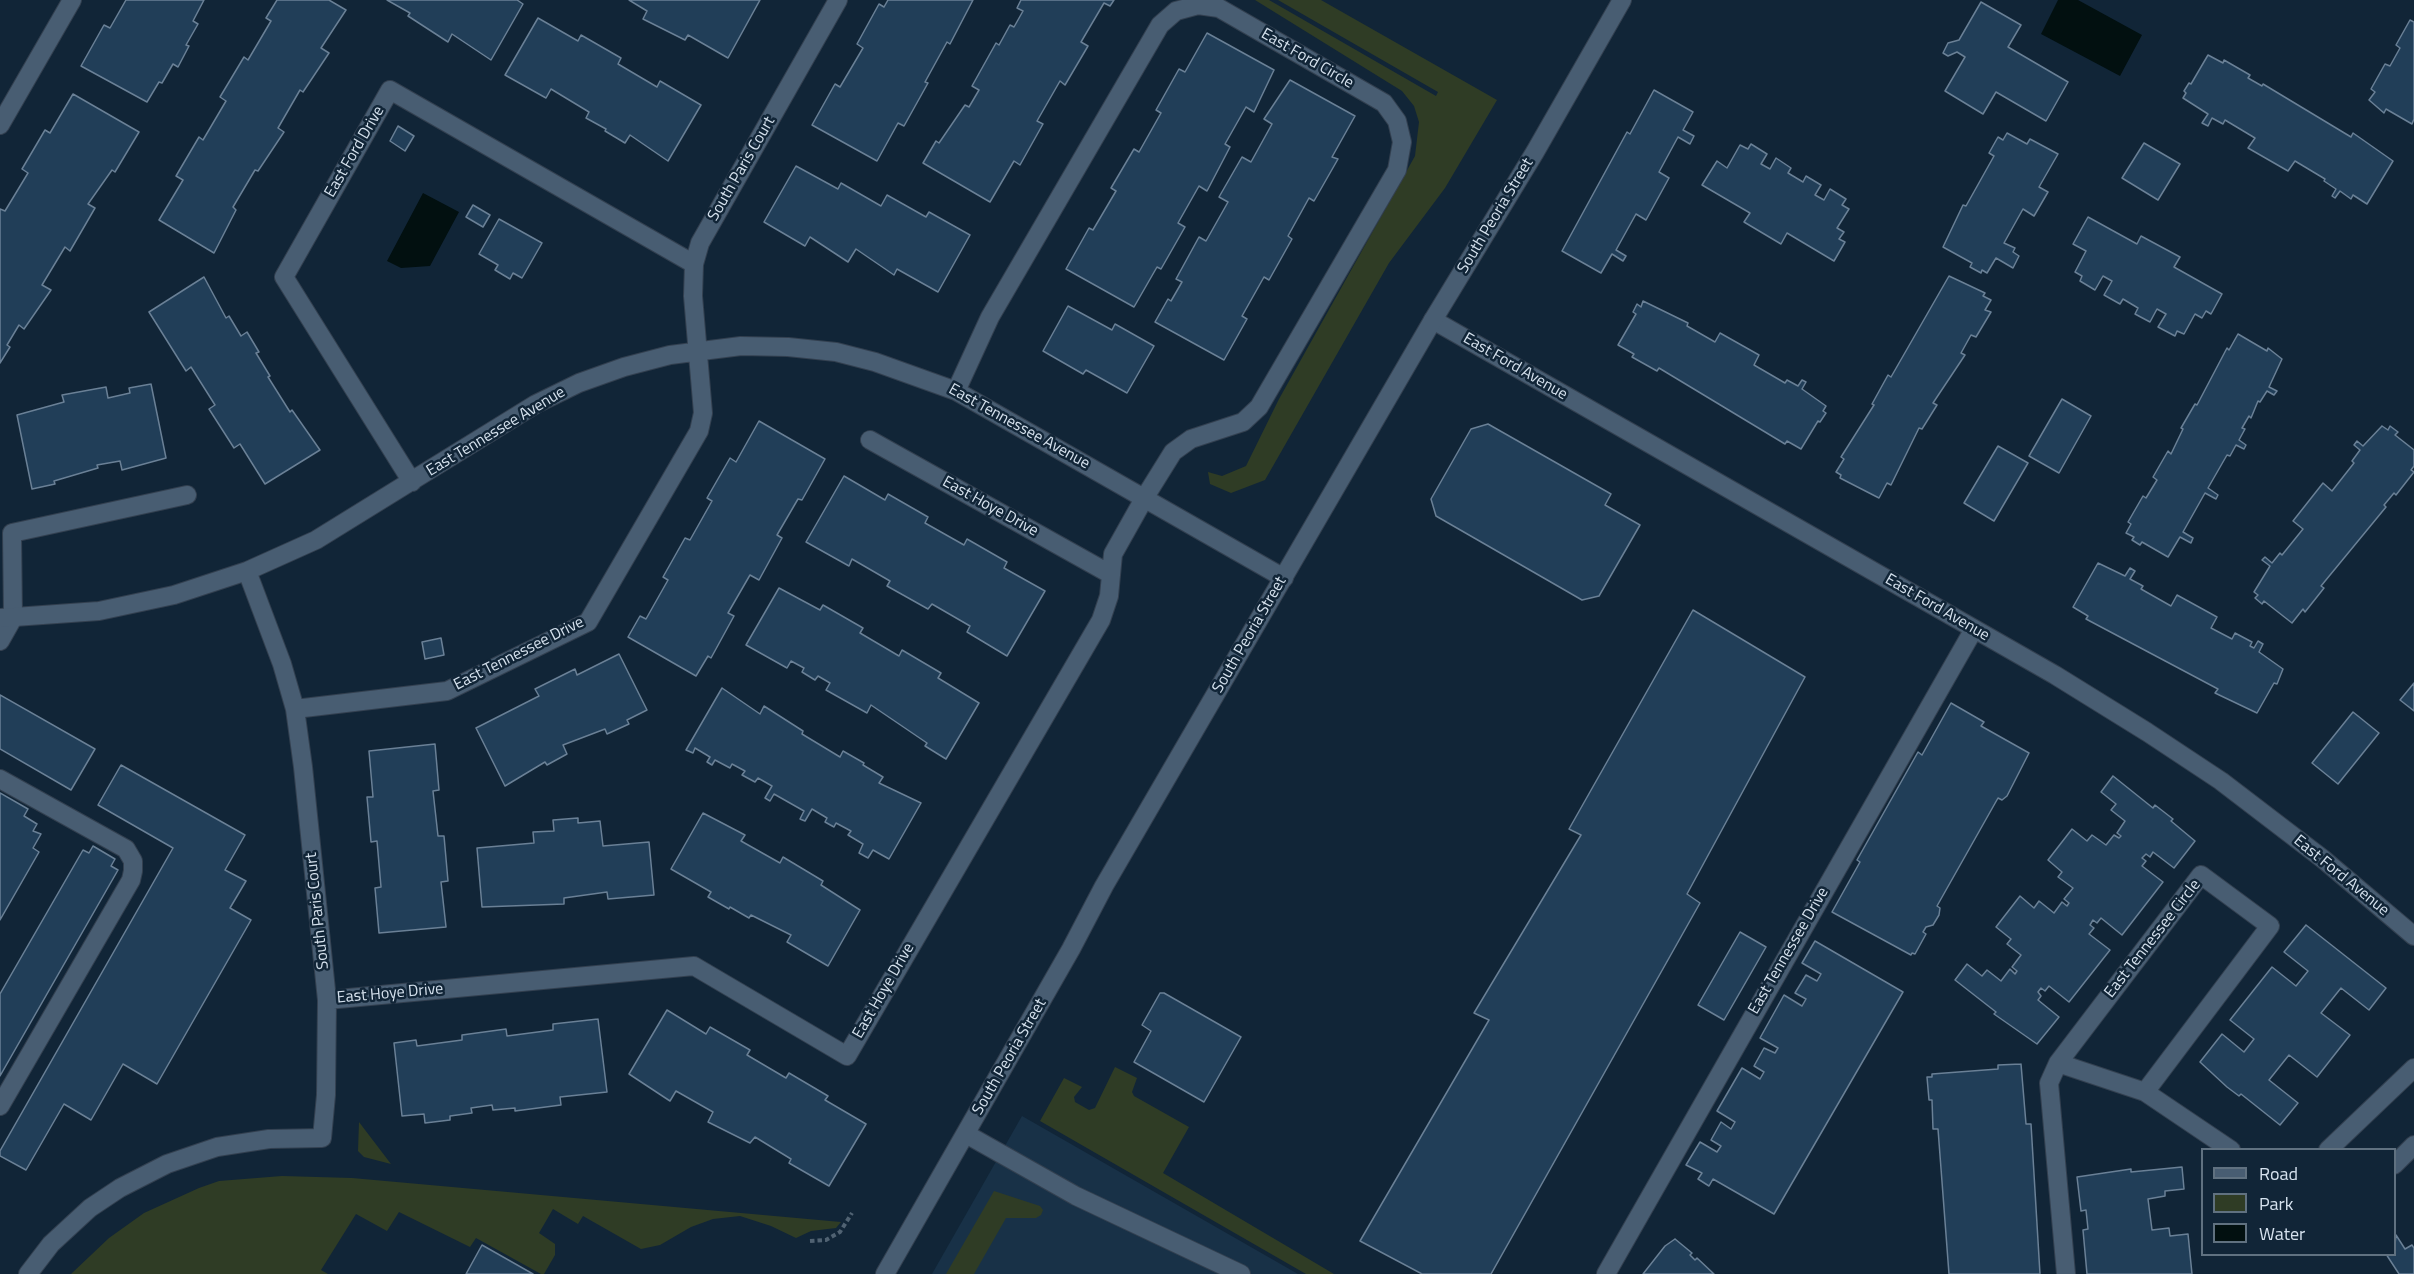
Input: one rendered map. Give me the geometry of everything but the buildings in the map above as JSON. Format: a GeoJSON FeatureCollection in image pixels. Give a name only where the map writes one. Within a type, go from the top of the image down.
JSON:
{"type":"FeatureCollection","features":[{"type":"Feature","properties":{"kind":"street"},"geometry":{"type":"LineString","coordinates":[[0,124],[72,0]]}},
{"type":"Feature","properties":{"kind":"street","name":"South Paris Court"},"geometry":{"type":"LineString","coordinates":[[697,350],[693,296],[694,264],[700,243],[838,0]]}},
{"type":"Feature","properties":{"kind":"street","name":"South Peoria Street"},"geometry":{"type":"LineString","coordinates":[[885,1274],[1104,886],[1622,0]]}},
{"type":"Feature","properties":{"kind":"street","name":"East Ford Circle"},"geometry":{"type":"LineString","coordinates":[[956,391],[990,317],[1160,25],[1176,11],[1198,5],[1219,8],[1384,103],[1397,121],[1402,142],[1401,160],[1259,407],[1243,422],[1191,439],[1173,452],[1145,497]]}},
{"type":"Feature","properties":{"kind":"street","name":"East Ford Drive"},"geometry":{"type":"LineString","coordinates":[[412,482],[284,277],[390,90],[694,264]]}},
{"type":"Feature","properties":{"kind":"street","name":"East Ford Avenue"},"geometry":{"type":"LineString","coordinates":[[1433,320],[1974,629],[2138,726],[2221,782],[2323,859],[2414,936]]}},
{"type":"Feature","properties":{"kind":"street","name":"East Tennessee Avenue"},"geometry":{"type":"LineString","coordinates":[[7,618],[99,611],[174,595],[247,571],[315,540],[536,404],[579,383],[624,367],[697,350],[741,346],[789,347],[836,352],[875,362],[956,391],[1284,578]]}},
{"type":"Feature","properties":{"kind":"street","name":"East Tennessee Drive"},"geometry":{"type":"LineString","coordinates":[[295,709],[447,691],[588,622],[699,431],[703,413],[697,350]]}},
{"type":"Feature","properties":{"kind":"street","name":"East Hoye Drive"},"geometry":{"type":"LineString","coordinates":[[870,440],[1110,574]]}},
{"type":"Feature","properties":{"kind":"street"},"geometry":{"type":"LineString","coordinates":[[0,642],[7,618],[12,533],[187,495]]}},
{"type":"Feature","properties":{"kind":"street","name":"East Hoye Drive"},"geometry":{"type":"LineString","coordinates":[[327,1000],[694,966],[847,1056],[1101,620],[1109,596],[1113,554],[1145,497]]}},
{"type":"Feature","properties":{"kind":"street","name":"South Paris Court"},"geometry":{"type":"LineString","coordinates":[[28,1274],[51,1244],[90,1208],[120,1188],[167,1164],[217,1147],[269,1139],[322,1138],[327,1000],[295,709],[282,664],[247,571]]}},
{"type":"Feature","properties":{"kind":"street","name":"East Tennessee Drive"},"geometry":{"type":"LineString","coordinates":[[1606,1274],[1974,629]]}},
{"type":"Feature","properties":{"kind":"street"},"geometry":{"type":"LineString","coordinates":[[0,779],[126,849],[133,861],[133,871],[0,1107]]}},
{"type":"Feature","properties":{"kind":"street","name":"East Tennessee Circle"},"geometry":{"type":"LineString","coordinates":[[2066,1274],[2049,1083],[2058,1063],[2201,875],[2270,926],[2145,1092]]}},
{"type":"Feature","properties":{"kind":"street"},"geometry":{"type":"LineString","coordinates":[[2058,1063],[2145,1092],[2229,1148]]}},
{"type":"Feature","properties":{"kind":"street"},"geometry":{"type":"LineString","coordinates":[[2329,1148],[2414,1068]]}},
{"type":"Feature","properties":{"kind":"street"},"geometry":{"type":"LineString","coordinates":[[966,1134],[1076,1196],[1241,1274]]}},
{"type":"Feature","properties":{"kind":"street"},"geometry":{"type":"LineString","coordinates":[[2396,1163],[2414,1145]]}},
{"type":"Feature","properties":{"kind":"path"},"geometry":{"type":"LineString","coordinates":[[810,1241],[826,1240],[840,1232],[852,1213]]}},
{"type":"Feature","properties":{"kind":"shaded area"},"geometry":{"type":"Polygon","coordinates":[[[1022,1116],[1298,1274],[932,1274],[1022,1116]]]}},
{"type":"Feature","properties":{"kind":"green space"},"geometry":{"type":"Polygon","coordinates":[[[1255,0],[1269,0],[1436,96],[1438,92],[1278,0],[1321,0],[1497,100],[1445,188],[1389,263],[1265,480],[1231,493],[1210,484],[1208,472],[1222,476],[1246,466],[1279,399],[1415,156],[1419,122],[1414,106],[1402,91],[1255,0]]]}},
{"type":"Feature","properties":{"kind":"green space"},"geometry":{"type":"Polygon","coordinates":[[[1115,1067],[1137,1078],[1132,1092],[1134,1096],[1189,1127],[1163,1173],[1334,1274],[1306,1274],[1040,1121],[1064,1078],[1082,1087],[1074,1097],[1075,1102],[1089,1110],[1095,1108],[1115,1067]]]}},
{"type":"Feature","properties":{"kind":"green space"},"geometry":{"type":"Polygon","coordinates":[[[359,1122],[391,1164],[364,1157],[358,1151],[359,1122]]]}},
{"type":"Feature","properties":{"kind":"green space"},"geometry":{"type":"Polygon","coordinates":[[[282,1176],[352,1178],[841,1222],[836,1228],[811,1231],[796,1238],[771,1226],[740,1216],[713,1219],[691,1227],[660,1245],[641,1249],[583,1216],[578,1224],[553,1209],[539,1233],[555,1244],[555,1255],[544,1274],[541,1274],[476,1238],[470,1247],[399,1212],[387,1231],[356,1214],[321,1270],[328,1274],[71,1274],[109,1238],[144,1213],[219,1181],[282,1176]]]}},
{"type":"Feature","properties":{"kind":"green space"},"geometry":{"type":"Polygon","coordinates":[[[994,1191],[1040,1206],[1043,1210],[1041,1215],[1036,1218],[1006,1218],[974,1274],[946,1274],[994,1191]]]}},
{"type":"Feature","properties":{"kind":"water"},"geometry":{"type":"Polygon","coordinates":[[[2058,0],[2078,0],[2142,35],[2120,76],[2041,34],[2058,0]]]}},
{"type":"Feature","properties":{"kind":"water"},"geometry":{"type":"Polygon","coordinates":[[[423,193],[459,212],[430,266],[401,268],[387,261],[423,193]]]}}]}
